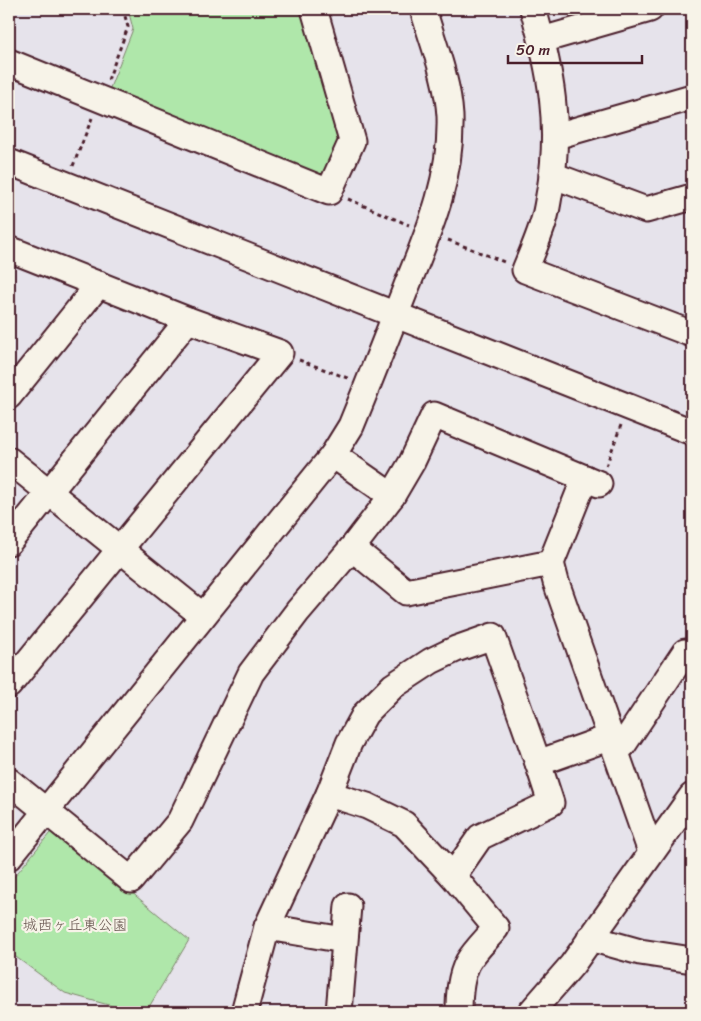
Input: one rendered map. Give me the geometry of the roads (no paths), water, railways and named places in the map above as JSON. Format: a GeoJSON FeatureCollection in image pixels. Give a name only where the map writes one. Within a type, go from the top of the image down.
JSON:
{"type":"FeatureCollection","features":[{"type":"Feature","properties":{"kind":"street"},"geometry":{"type":"LineString","coordinates":[[9,62],[329,192],[352,141],[314,9]]}},
{"type":"Feature","properties":{"kind":"street"},"geometry":{"type":"LineString","coordinates":[[9,857],[333,455],[350,426],[396,316],[440,200],[448,161],[450,115],[444,81],[423,9]]}},
{"type":"Feature","properties":{"kind":"street"},"geometry":{"type":"LineString","coordinates":[[534,9],[552,85],[556,136],[545,219],[526,270],[692,334]]}},
{"type":"Feature","properties":{"kind":"street"},"geometry":{"type":"LineString","coordinates":[[542,40],[650,9]]}},
{"type":"Feature","properties":{"kind":"street"},"geometry":{"type":"LineString","coordinates":[[556,136],[692,97]]}},
{"type":"Feature","properties":{"kind":"street"},"geometry":{"type":"LineString","coordinates":[[9,162],[692,432]]}},
{"type":"Feature","properties":{"kind":"street"},"geometry":{"type":"LineString","coordinates":[[552,175],[646,210],[692,197]]}},
{"type":"Feature","properties":{"kind":"street"},"geometry":{"type":"LineString","coordinates":[[9,249],[188,320],[280,353],[9,685]]}},
{"type":"Feature","properties":{"kind":"street"},"geometry":{"type":"LineString","coordinates":[[9,396],[99,284]]}},
{"type":"Feature","properties":{"kind":"street"},"geometry":{"type":"LineString","coordinates":[[9,542],[188,320]]}},
{"type":"Feature","properties":{"kind":"street"},"geometry":{"type":"LineString","coordinates":[[9,781],[131,880],[180,821],[251,673],[298,611],[352,548],[392,496],[412,462],[434,415],[592,481],[551,563],[651,852]]}},
{"type":"Feature","properties":{"kind":"street"},"geometry":{"type":"LineString","coordinates":[[333,455],[392,496]]}},
{"type":"Feature","properties":{"kind":"street"},"geometry":{"type":"LineString","coordinates":[[9,460],[202,616]]}},
{"type":"Feature","properties":{"kind":"street"},"geometry":{"type":"LineString","coordinates":[[352,548],[406,592],[551,563]]}},
{"type":"Feature","properties":{"kind":"street"},"geometry":{"type":"LineString","coordinates":[[244,1012],[267,927],[329,794],[350,743],[366,714],[393,686],[431,661],[456,649],[493,636],[551,803],[480,836],[453,876]]}},
{"type":"Feature","properties":{"kind":"street"},"geometry":{"type":"LineString","coordinates":[[538,763],[613,743],[623,745],[685,652],[692,656]]}},
{"type":"Feature","properties":{"kind":"street"},"geometry":{"type":"LineString","coordinates":[[329,794],[367,806],[404,824],[453,876],[496,928],[469,962],[462,978],[459,1012]]}},
{"type":"Feature","properties":{"kind":"street"},"geometry":{"type":"LineString","coordinates":[[532,1012],[572,964],[651,852],[692,798]]}},
{"type":"Feature","properties":{"kind":"street"},"geometry":{"type":"LineString","coordinates":[[339,1012],[348,906]]}},
{"type":"Feature","properties":{"kind":"street"},"geometry":{"type":"LineString","coordinates":[[267,927],[344,940]]}},
{"type":"Feature","properties":{"kind":"street"},"geometry":{"type":"LineString","coordinates":[[590,938],[640,952],[692,960]]}},
{"type":"Feature","properties":{"kind":"park label","name":"城西ヶ丘東公園"},"geometry":{"type":"Point","coordinates":[75,925]}}]}
